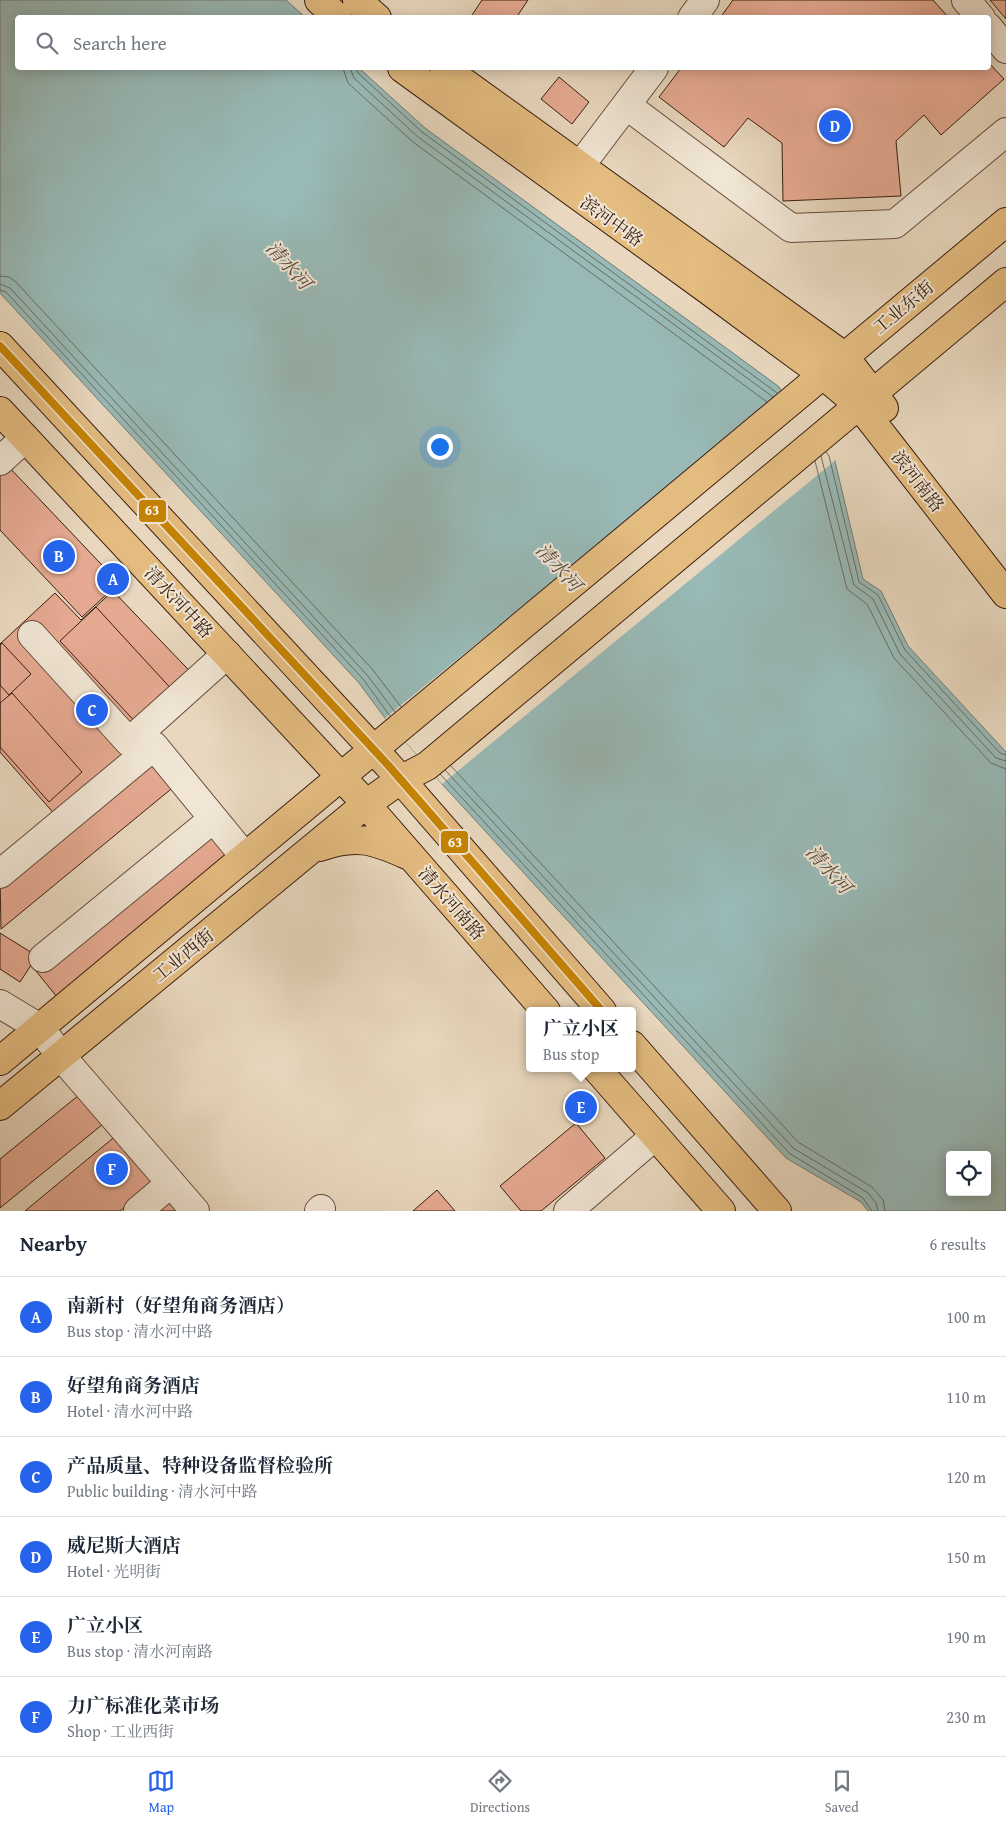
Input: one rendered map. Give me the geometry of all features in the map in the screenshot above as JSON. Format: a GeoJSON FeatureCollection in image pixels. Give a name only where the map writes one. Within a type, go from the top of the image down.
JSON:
{"type":"FeatureCollection","features":[{"type":"Feature","properties":{"kind":"main road"},"geometry":{"type":"LineString","coordinates":[[319,0],[335,15]]}},
{"type":"Feature","properties":{"kind":"main road"},"geometry":{"type":"LineString","coordinates":[[356,0],[374,15]]}},
{"type":"Feature","properties":{"kind":"main road","name":"滨河中路"},"geometry":{"type":"LineString","coordinates":[[405,70],[822,374]]}},
{"type":"Feature","properties":{"kind":"main road","name":"滨河中路"},"geometry":{"type":"LineString","coordinates":[[447,70],[844,356]]}},
{"type":"Feature","properties":{"kind":"main road","name":"工业东街"},"geometry":{"type":"LineString","coordinates":[[355,792],[396,731],[1006,222]]}},
{"type":"Feature","properties":{"kind":"main road"},"geometry":{"type":"LineString","coordinates":[[422,805],[418,792],[418,781],[427,766],[1006,282]]}},
{"type":"Feature","properties":{"kind":"main road"},"geometry":{"type":"LineString","coordinates":[[0,346],[394,773],[599,1007]]}},
{"type":"Feature","properties":{"kind":"main road","name":"滨河南路"},"geometry":{"type":"LineString","coordinates":[[844,356],[866,400],[1006,594]]}},
{"type":"Feature","properties":{"kind":"main road","name":"滨河南路"},"geometry":{"type":"LineString","coordinates":[[822,374],[866,400],[1006,568]]}},
{"type":"Feature","properties":{"kind":"main road","name":"清水河中路"},"geometry":{"type":"LineString","coordinates":[[0,411],[355,792]]}},
{"type":"Feature","properties":{"kind":"main road"},"geometry":{"type":"LineString","coordinates":[[353,728],[368,734],[382,735],[396,731]]}},
{"type":"Feature","properties":{"kind":"main road"},"geometry":{"type":"LineString","coordinates":[[283,825],[309,785],[313,760],[306,739]]}},
{"type":"Feature","properties":{"kind":"main road"},"geometry":{"type":"LineString","coordinates":[[355,792],[394,773],[427,766]]}},
{"type":"Feature","properties":{"kind":"main road","name":"工业西街"},"geometry":{"type":"LineString","coordinates":[[0,1062],[283,825],[355,792]]}},
{"type":"Feature","properties":{"kind":"main road","name":"工业西街"},"geometry":{"type":"LineString","coordinates":[[0,1106],[311,850],[355,792]]}},
{"type":"Feature","properties":{"kind":"main road","name":"清水河南路"},"geometry":{"type":"LineString","coordinates":[[355,792],[543,1007]]}},
{"type":"Feature","properties":{"kind":"main road"},"geometry":{"type":"LineString","coordinates":[[311,850],[338,840],[359,838],[383,844],[413,858]]}},
{"type":"Feature","properties":{"kind":"main road"},"geometry":{"type":"LineString","coordinates":[[636,1050],[777,1211]]}},
{"type":"Feature","properties":{"kind":"main road"},"geometry":{"type":"LineString","coordinates":[[599,1072],[720,1211]]}},
{"type":"Feature","properties":{"kind":"street"},"geometry":{"type":"LineString","coordinates":[[694,15],[705,0]]}},
{"type":"Feature","properties":{"kind":"street"},"geometry":{"type":"LineString","coordinates":[[966,0],[978,15]]}},
{"type":"Feature","properties":{"kind":"street"},"geometry":{"type":"LineString","coordinates":[[991,31],[1006,49]]}},
{"type":"Feature","properties":{"kind":"street"},"geometry":{"type":"LineString","coordinates":[[580,166],[652,70]]}},
{"type":"Feature","properties":{"kind":"street"},"geometry":{"type":"LineString","coordinates":[[626,105],[791,228],[895,224],[1006,132]]}},
{"type":"Feature","properties":{"kind":"street"},"geometry":{"type":"LineString","coordinates":[[0,461],[25,438]]}},
{"type":"Feature","properties":{"kind":"street"},"geometry":{"type":"LineString","coordinates":[[32,635],[129,742],[226,654]]}},
{"type":"Feature","properties":{"kind":"street"},"geometry":{"type":"LineString","coordinates":[[0,874],[154,746],[245,857]]}},
{"type":"Feature","properties":{"kind":"street"},"geometry":{"type":"LineString","coordinates":[[43,958],[213,819]]}},
{"type":"Feature","properties":{"kind":"street"},"geometry":{"type":"LineString","coordinates":[[0,1004],[40,1028],[140,1154],[171,1183],[195,1211]]}},
{"type":"Feature","properties":{"kind":"street"},"geometry":{"type":"LineString","coordinates":[[568,1211],[655,1136]]}},
{"type":"Feature","properties":{"kind":"street"},"geometry":{"type":"LineString","coordinates":[[138,1211],[171,1183]]}},
{"type":"Feature","properties":{"kind":"water","name":"清水河"},"geometry":{"type":"Polygon","coordinates":[[[0,0],[286,0],[303,15],[15,15],[15,70],[361,70],[425,128],[778,386],[833,453],[863,579],[881,591],[908,646],[1006,752],[1006,1211],[868,1211],[861,1202],[786,1158],[442,784],[385,718],[359,683],[0,293],[0,0]]]}},
{"type":"Feature","properties":{"kind":"pier"},"geometry":{"type":"Polygon","coordinates":[[[786,392],[835,452],[837,459],[442,784],[385,718],[786,392]]]}},
{"type":"Feature","properties":{"kind":"building"},"geometry":{"type":"Polygon","coordinates":[[[482,0],[528,0],[518,15],[472,15],[482,0]]]}},
{"type":"Feature","properties":{"kind":"building"},"geometry":{"type":"Polygon","coordinates":[[[733,0],[933,0],[946,15],[722,15],[733,0]]]}},
{"type":"Feature","properties":{"kind":"building"},"geometry":{"type":"Polygon","coordinates":[[[990,0],[1006,0],[1006,19],[990,0]]]}},
{"type":"Feature","properties":{"kind":"building"},"geometry":{"type":"Polygon","coordinates":[[[991,65],[1004,79],[941,135],[924,115],[896,141],[901,196],[783,201],[782,143],[748,118],[724,147],[659,97],[679,70],[991,70],[991,65]]]}},
{"type":"Feature","properties":{"kind":"building"},"geometry":{"type":"Polygon","coordinates":[[[559,77],[589,102],[572,124],[541,99],[559,77]]]}},
{"type":"Feature","properties":{"kind":"building"},"geometry":{"type":"Polygon","coordinates":[[[7,465],[119,583],[82,617],[0,530],[0,472],[7,465]]]}},
{"type":"Feature","properties":{"kind":"building"},"geometry":{"type":"Polygon","coordinates":[[[113,591],[206,688],[155,738],[57,817],[0,752],[0,644],[55,593],[81,620],[113,591]]]}},
{"type":"Feature","properties":{"kind":"building"},"geometry":{"type":"Polygon","coordinates":[[[96,607],[176,694],[140,727],[60,641],[96,607]]]}},
{"type":"Feature","properties":{"kind":"building"},"geometry":{"type":"Polygon","coordinates":[[[2,643],[31,674],[9,695],[0,685],[0,645],[2,643]]]}},
{"type":"Feature","properties":{"kind":"building"},"geometry":{"type":"Polygon","coordinates":[[[12,693],[82,772],[49,802],[0,747],[0,703],[12,693]]]}},
{"type":"Feature","properties":{"kind":"building"},"geometry":{"type":"Polygon","coordinates":[[[150,754],[176,785],[1,929],[0,878],[150,754]]]}},
{"type":"Feature","properties":{"kind":"building"},"geometry":{"type":"Polygon","coordinates":[[[210,827],[236,858],[61,1002],[36,971],[210,827]]]}},
{"type":"Feature","properties":{"kind":"building"},"geometry":{"type":"Polygon","coordinates":[[[0,933],[37,956],[20,982],[0,969],[0,933]]]}},
{"type":"Feature","properties":{"kind":"building"},"geometry":{"type":"Polygon","coordinates":[[[79,1095],[103,1124],[0,1208],[0,1159],[79,1095]]]}},
{"type":"Feature","properties":{"kind":"building"},"geometry":{"type":"Polygon","coordinates":[[[576,1123],[605,1158],[541,1211],[521,1211],[500,1186],[576,1123]]]}},
{"type":"Feature","properties":{"kind":"building"},"geometry":{"type":"Polygon","coordinates":[[[118,1134],[156,1181],[120,1211],[25,1211],[118,1134]]]}},
{"type":"Feature","properties":{"kind":"building"},"geometry":{"type":"Polygon","coordinates":[[[437,1190],[455,1211],[413,1211],[437,1190]]]}},
{"type":"Feature","properties":{"kind":"building"},"geometry":{"type":"Polygon","coordinates":[[[174,1193],[188,1211],[152,1211],[174,1193]]]}},
{"type":"Feature","properties":{"kind":"transit line","name":"63"},"geometry":{"type":"LineString","coordinates":[[0,346],[388,765],[599,1007]]}},
{"type":"Feature","properties":{"kind":"place","name":"威尼斯大酒店"},"geometry":{"type":"Point","coordinates":[835,126]}},
{"type":"Feature","properties":{"kind":"place","name":"好望角商务酒店"},"geometry":{"type":"Point","coordinates":[59,556]}},
{"type":"Feature","properties":{"kind":"place","name":"南新村（好望角商务酒店）"},"geometry":{"type":"Point","coordinates":[113,579]}},
{"type":"Feature","properties":{"kind":"place","name":"产品质量、特种设备监督检验所"},"geometry":{"type":"Point","coordinates":[92,710]}},
{"type":"Feature","properties":{"kind":"place","name":"广立小区"},"geometry":{"type":"Point","coordinates":[581,1107]}},
{"type":"Feature","properties":{"kind":"place","name":"力广标准化菜市场"},"geometry":{"type":"Point","coordinates":[112,1169]}}]}
